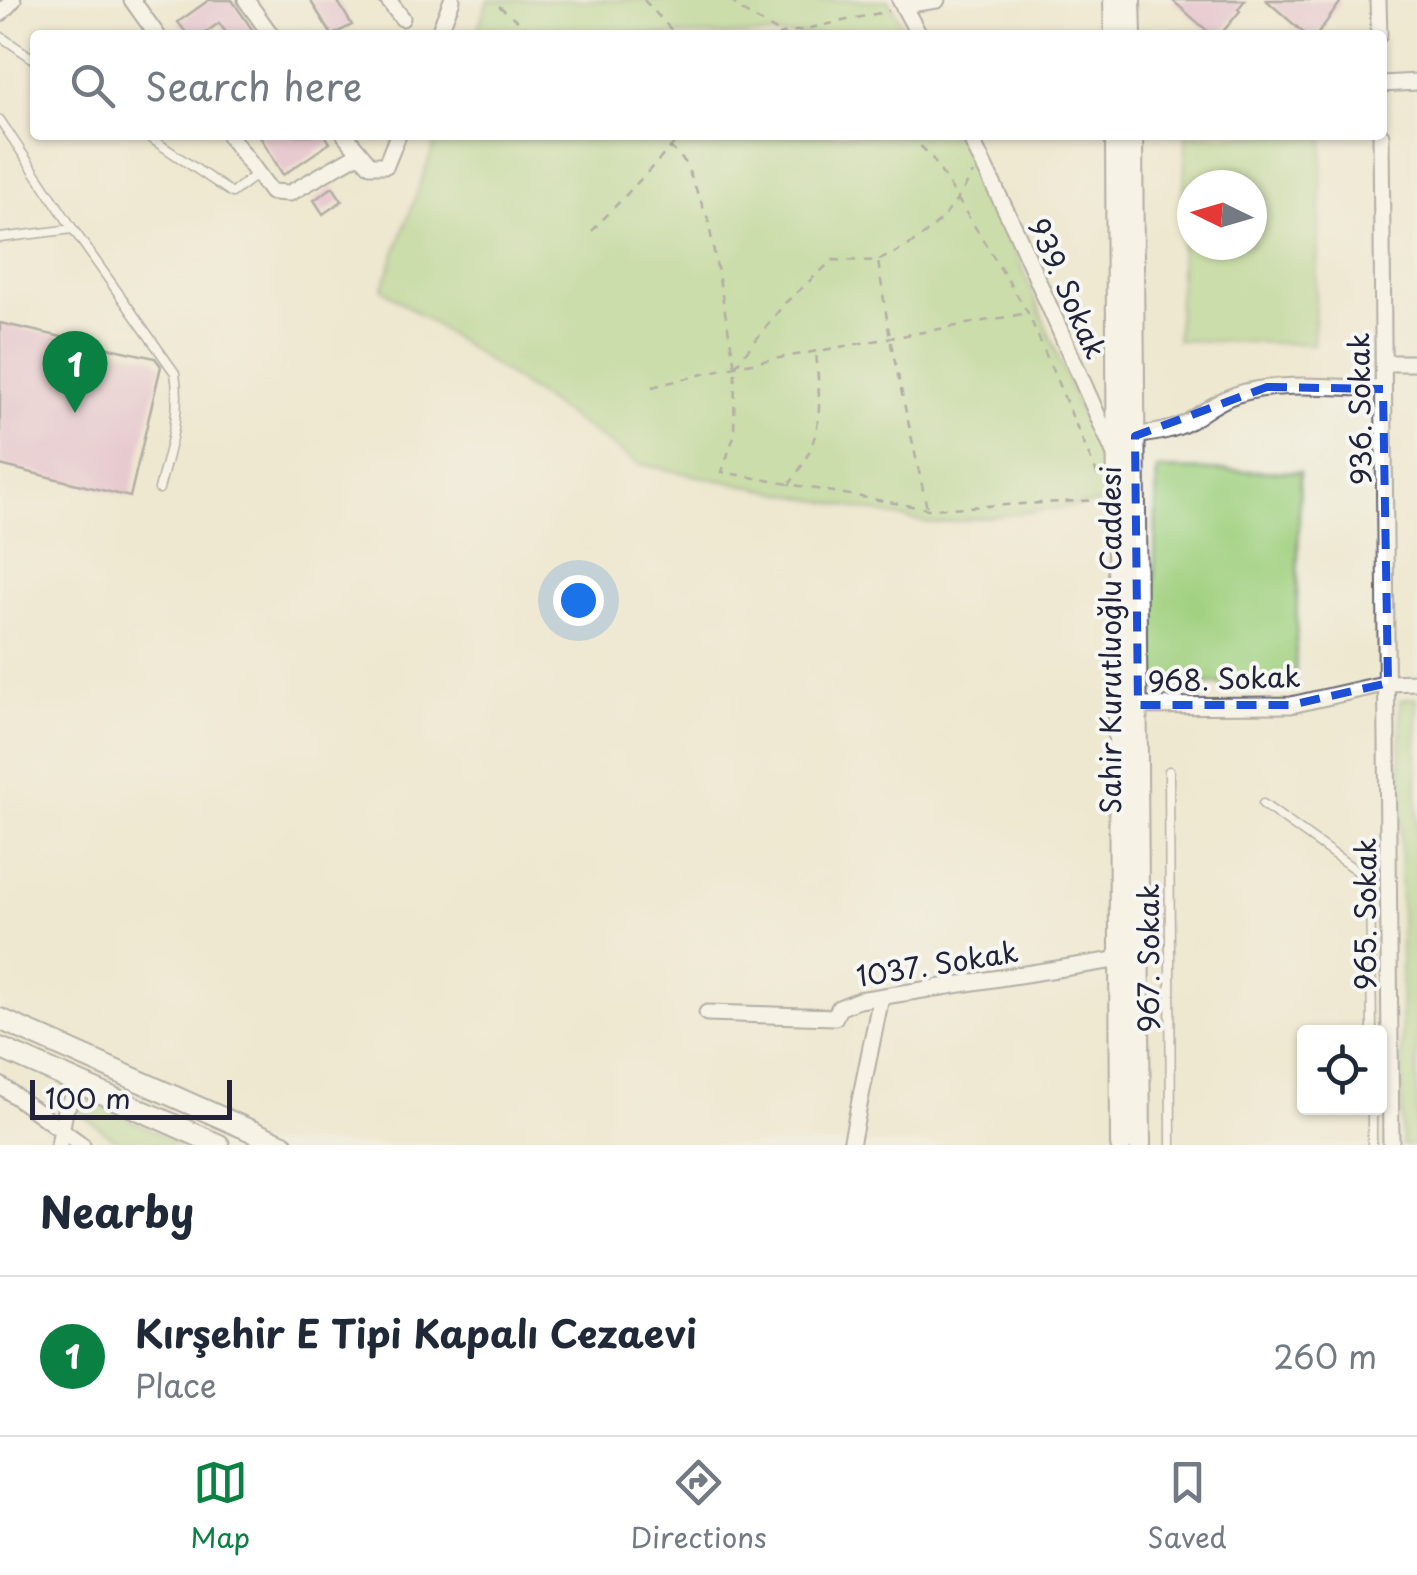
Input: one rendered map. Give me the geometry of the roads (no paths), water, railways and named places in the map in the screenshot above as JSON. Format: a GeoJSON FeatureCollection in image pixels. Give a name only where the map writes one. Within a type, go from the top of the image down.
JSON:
{"type":"FeatureCollection","features":[{"type":"Feature","properties":{"kind":"street"},"geometry":{"type":"LineString","coordinates":[[0,14],[13,0]]}},
{"type":"Feature","properties":{"kind":"street"},"geometry":{"type":"LineString","coordinates":[[132,0],[153,30]]}},
{"type":"Feature","properties":{"kind":"street"},"geometry":{"type":"LineString","coordinates":[[246,0],[267,30]]}},
{"type":"Feature","properties":{"kind":"street"},"geometry":{"type":"LineString","coordinates":[[388,0],[402,18]]}},
{"type":"Feature","properties":{"kind":"street"},"geometry":{"type":"LineString","coordinates":[[440,30],[452,0]]}},
{"type":"Feature","properties":{"kind":"street"},"geometry":{"type":"LineString","coordinates":[[916,30],[903,5],[937,0]]}},
{"type":"Feature","properties":{"kind":"street"},"geometry":{"type":"LineString","coordinates":[[1114,0],[1115,30]]}},
{"type":"Feature","properties":{"kind":"street"},"geometry":{"type":"LineString","coordinates":[[1130,0],[1131,30]]}},
{"type":"Feature","properties":{"kind":"street"},"geometry":{"type":"LineString","coordinates":[[1378,0],[1379,30]]}},
{"type":"Feature","properties":{"kind":"street"},"geometry":{"type":"LineString","coordinates":[[1387,84],[1417,82]]}},
{"type":"Feature","properties":{"kind":"street"},"geometry":{"type":"LineString","coordinates":[[234,140],[271,192],[290,193],[365,159]]}},
{"type":"Feature","properties":{"kind":"street"},"geometry":{"type":"LineString","coordinates":[[348,140],[365,159],[386,165],[396,140]]}},
{"type":"Feature","properties":{"kind":"street","name":"939. Sokak"},"geometry":{"type":"LineString","coordinates":[[971,140],[1119,463]]}},
{"type":"Feature","properties":{"kind":"street","name":"Sahir Kurutluoğlu Caddesi"},"geometry":{"type":"LineString","coordinates":[[1116,140],[1119,463],[1140,1145]]}},
{"type":"Feature","properties":{"kind":"street","name":"Sahir Kurutluoğlu Caddesi"},"geometry":{"type":"LineString","coordinates":[[1121,1145],[1120,959],[1135,436],[1132,140]]}},
{"type":"Feature","properties":{"kind":"street","name":"936. Sokak"},"geometry":{"type":"LineString","coordinates":[[1380,140],[1388,683]]}},
{"type":"Feature","properties":{"kind":"street"},"geometry":{"type":"LineString","coordinates":[[1382,363],[1417,363]]}},
{"type":"Feature","properties":{"kind":"street"},"geometry":{"type":"LineString","coordinates":[[1135,436],[1162,432],[1233,396],[1266,387],[1384,389]]}},
{"type":"Feature","properties":{"kind":"street","name":"968. Sokak"},"geometry":{"type":"LineString","coordinates":[[1129,706],[1291,705],[1388,683],[1417,682]]}},
{"type":"Feature","properties":{"kind":"street","name":"965. Sokak"},"geometry":{"type":"LineString","coordinates":[[1388,683],[1391,1145]]}},
{"type":"Feature","properties":{"kind":"street","name":"1037. Sokak"},"geometry":{"type":"LineString","coordinates":[[707,1013],[834,1017],[847,1003],[1120,959]]}},
{"type":"Feature","properties":{"kind":"street"},"geometry":{"type":"LineString","coordinates":[[851,1145],[880,998]]}},
{"type":"Feature","properties":{"kind":"street"},"geometry":{"type":"LineString","coordinates":[[0,1019],[284,1145]]}},
{"type":"Feature","properties":{"kind":"street"},"geometry":{"type":"LineString","coordinates":[[0,1048],[219,1145]]}},
{"type":"Feature","properties":{"kind":"street"},"geometry":{"type":"LineString","coordinates":[[60,1137],[66,1110],[81,1082]]}},
{"type":"Feature","properties":{"kind":"street"},"geometry":{"type":"LineString","coordinates":[[0,1085],[60,1137],[82,1145]]}},
{"type":"Feature","properties":{"kind":"lane"},"geometry":{"type":"LineString","coordinates":[[0,36],[30,57]]}},
{"type":"Feature","properties":{"kind":"lane"},"geometry":{"type":"LineString","coordinates":[[0,120],[72,229],[176,373],[176,420],[160,489]]}},
{"type":"Feature","properties":{"kind":"lane"},"geometry":{"type":"LineString","coordinates":[[153,140],[232,194],[258,174]]}},
{"type":"Feature","properties":{"kind":"lane"},"geometry":{"type":"LineString","coordinates":[[0,238],[72,229]]}},
{"type":"Feature","properties":{"kind":"lane","name":"967. Sokak"},"geometry":{"type":"LineString","coordinates":[[1169,771],[1170,1145]]}},
{"type":"Feature","properties":{"kind":"lane"},"geometry":{"type":"LineString","coordinates":[[1263,804],[1370,880],[1372,1025]]}},
{"type":"Feature","properties":{"kind":"lane"},"geometry":{"type":"LineString","coordinates":[[1372,1115],[1372,1145]]}},
{"type":"Feature","properties":{"kind":"place","name":"Kırşehir E Tipi Kapalı Cezaevi"},"geometry":{"type":"Point","coordinates":[75,413]}}]}
